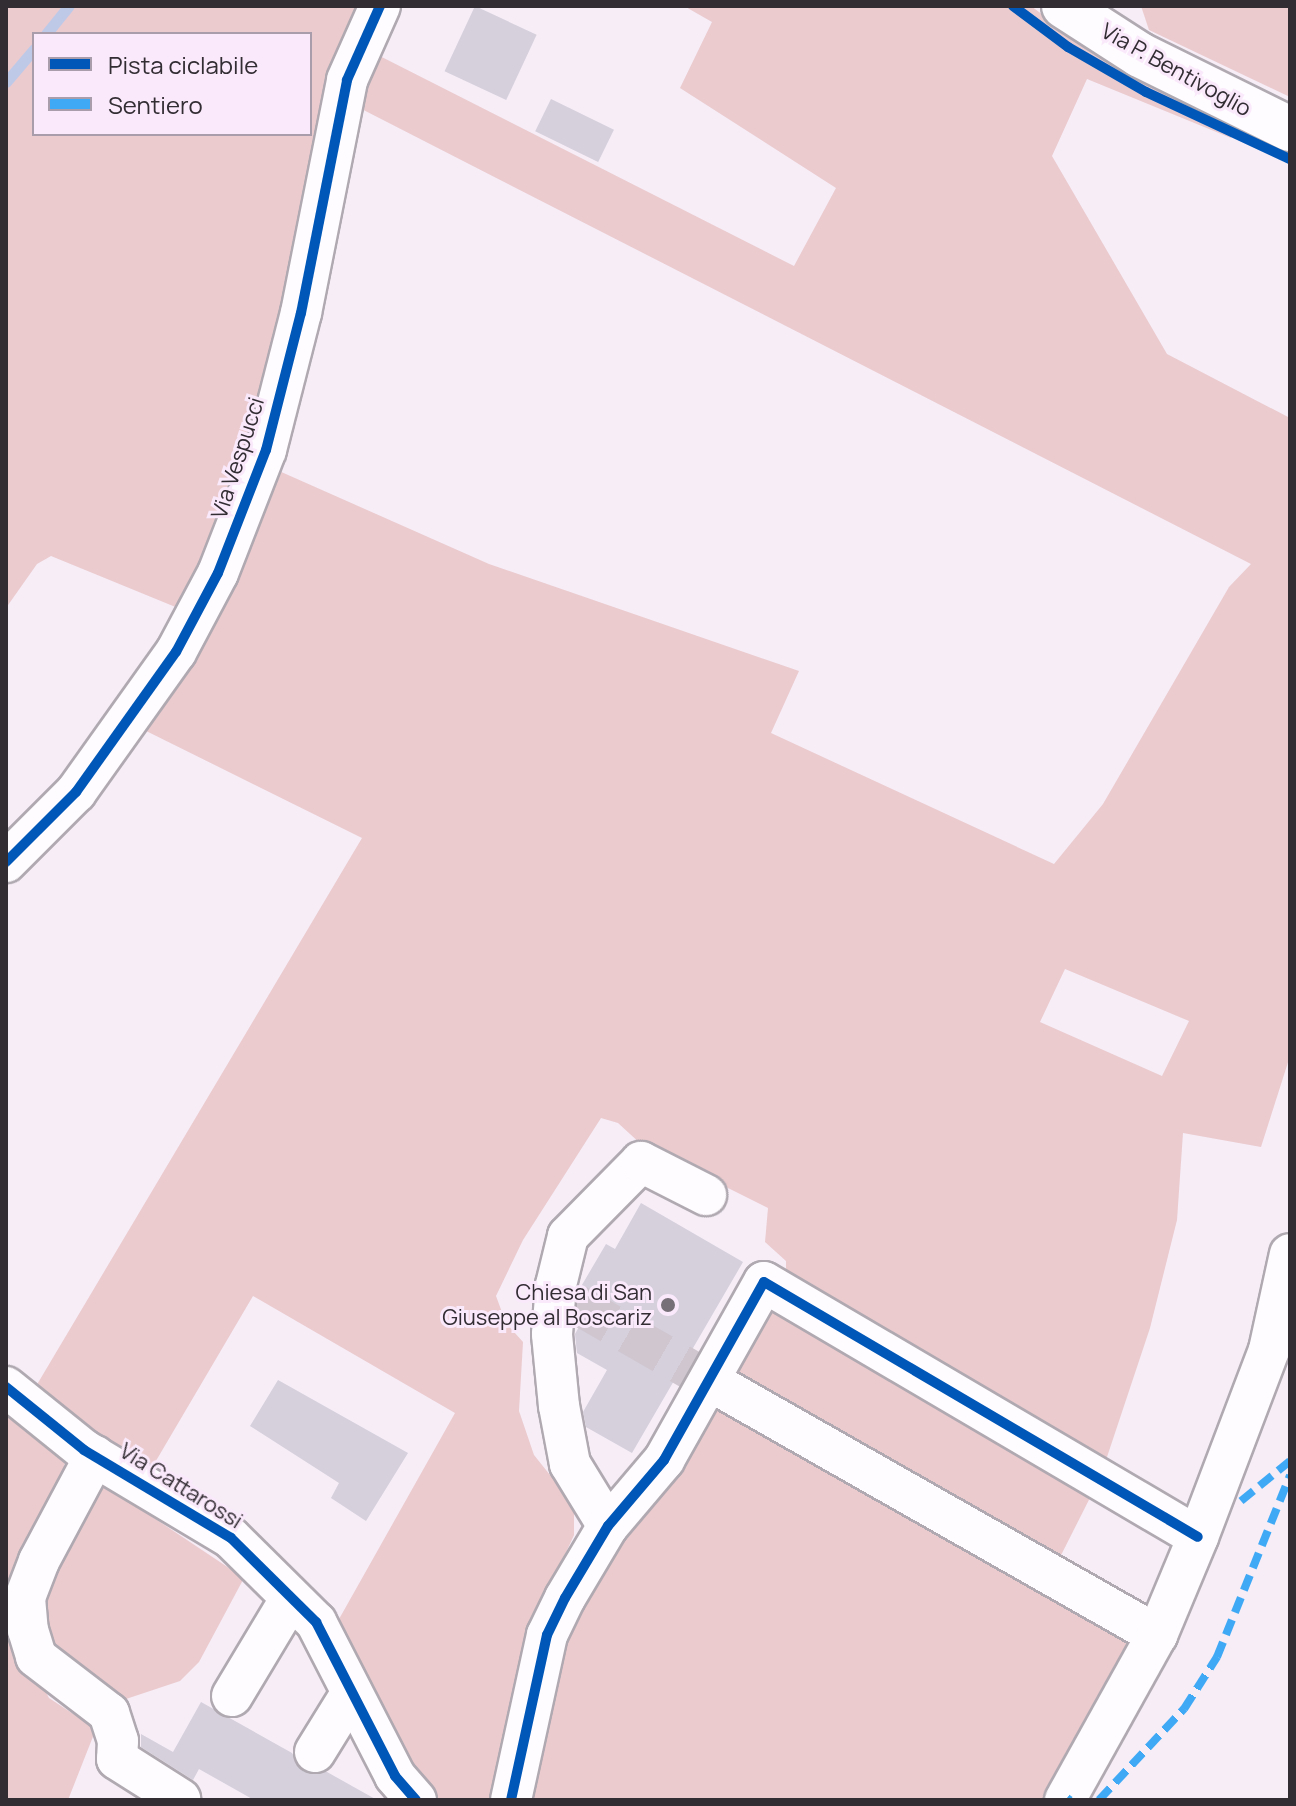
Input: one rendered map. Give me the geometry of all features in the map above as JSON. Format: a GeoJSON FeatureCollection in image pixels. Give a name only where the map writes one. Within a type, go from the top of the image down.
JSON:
{"type":"FeatureCollection","features":[{"type":"Feature","properties":{"kind":"street","name":"Via Vespucci"},"geometry":{"type":"LineString","coordinates":[[6,862],[76,792],[176,652],[218,573],[266,450],[301,313],[347,80],[380,6]]}},
{"type":"Feature","properties":{"kind":"street","name":"Via P. Bentivoglio"},"geometry":{"type":"LineString","coordinates":[[1064,6],[1165,68],[1290,129]]}},
{"type":"Feature","properties":{"kind":"street"},"geometry":{"type":"LineString","coordinates":[[608,1526],[570,1464],[552,1334],[566,1298],[568,1236],[641,1162],[706,1195]]}},
{"type":"Feature","properties":{"kind":"street"},"geometry":{"type":"LineString","coordinates":[[1065,1800],[1157,1635],[1198,1537],[1269,1350],[1290,1254]]}},
{"type":"Feature","properties":{"kind":"street"},"geometry":{"type":"LineString","coordinates":[[511,1800],[547,1635],[608,1526],[664,1460],[764,1282],[1198,1537]]}},
{"type":"Feature","properties":{"kind":"street","name":"Via Cattarossi"},"geometry":{"type":"LineString","coordinates":[[6,1387],[95,1456],[231,1538],[316,1622],[352,1692],[396,1792]]}},
{"type":"Feature","properties":{"kind":"street"},"geometry":{"type":"LineString","coordinates":[[724,1389],[1157,1635]]}},
{"type":"Feature","properties":{"kind":"street"},"geometry":{"type":"LineString","coordinates":[[95,1456],[39,1561],[25,1598],[28,1630],[36,1657],[109,1713],[118,1741],[117,1759],[180,1799]]}},
{"type":"Feature","properties":{"kind":"street"},"geometry":{"type":"LineString","coordinates":[[232,1696],[291,1598]]}},
{"type":"Feature","properties":{"kind":"street"},"geometry":{"type":"LineString","coordinates":[[315,1752],[352,1692]]}},
{"type":"Feature","properties":{"kind":"shaded area"},"geometry":{"type":"Polygon","coordinates":[[[6,6],[380,6],[362,47],[794,266],[836,188],[680,88],[712,22],[684,6],[1031,6],[1076,40],[1235,125],[1231,138],[1087,79],[1052,156],[1167,354],[1290,418],[1290,1056],[1261,1147],[1183,1133],[1177,1220],[1150,1328],[1100,1478],[1050,1577],[1157,1635],[1065,1800],[511,1800],[547,1635],[786,1286],[786,1261],[765,1242],[768,1208],[642,1145],[618,1123],[601,1118],[523,1240],[496,1296],[506,1323],[523,1342],[519,1411],[534,1455],[574,1505],[574,1535],[525,1642],[495,1800],[416,1800],[334,1628],[455,1413],[253,1296],[150,1471],[26,1403],[362,838],[126,721],[195,615],[51,556],[37,564],[6,608],[6,6]],[[344,100],[261,463],[489,564],[799,671],[771,733],[1054,864],[1103,804],[1229,587],[1251,564],[344,100]],[[1065,969],[1040,1022],[1162,1076],[1189,1021],[1065,969]]]}},
{"type":"Feature","properties":{"kind":"shaded area"},"geometry":{"type":"Polygon","coordinates":[[[1141,6],[1290,6],[1290,97],[1149,30],[1141,6]]]}},
{"type":"Feature","properties":{"kind":"shaded area"},"geometry":{"type":"Polygon","coordinates":[[[6,1414],[65,1462],[29,1660],[49,1698],[96,1729],[68,1800],[6,1800],[6,1414]]]}},
{"type":"Feature","properties":{"kind":"shaded area"},"geometry":{"type":"Polygon","coordinates":[[[103,1484],[244,1578],[199,1662],[180,1681],[117,1702],[42,1653],[46,1584],[103,1484]]]}},
{"type":"Feature","properties":{"kind":"building"},"geometry":{"type":"Polygon","coordinates":[[[475,6],[537,35],[506,100],[445,71],[475,6]]]}},
{"type":"Feature","properties":{"kind":"building"},"geometry":{"type":"Polygon","coordinates":[[[551,99],[614,130],[598,162],[535,131],[551,99]]]}},
{"type":"Feature","properties":{"kind":"building"},"geometry":{"type":"Polygon","coordinates":[[[641,1203],[743,1262],[632,1453],[586,1427],[583,1412],[607,1370],[577,1353],[575,1334],[590,1307],[578,1300],[579,1290],[606,1244],[615,1249],[641,1203]]]}},
{"type":"Feature","properties":{"kind":"building"},"geometry":{"type":"Polygon","coordinates":[[[278,1380],[408,1453],[366,1521],[331,1498],[339,1483],[250,1426],[278,1380]]]}},
{"type":"Feature","properties":{"kind":"building"},"geometry":{"type":"Polygon","coordinates":[[[201,1702],[292,1753],[304,1772],[327,1772],[377,1800],[254,1800],[199,1769],[193,1780],[141,1747],[141,1734],[173,1752],[201,1702]]]}},
{"type":"Feature","properties":{"kind":"waterway"},"geometry":{"type":"LineString","coordinates":[[48,32],[69,6]]}},
{"type":"Feature","properties":{"kind":"waterway"},"geometry":{"type":"LineString","coordinates":[[6,82],[32,51]]}},
{"type":"Feature","properties":{"kind":"tunnel"},"geometry":{"type":"LineString","coordinates":[[576,1304],[724,1389]]}},
{"type":"Feature","properties":{"kind":"marked path"},"geometry":{"type":"LineString","coordinates":[[1241,1501],[1290,1461]]}},
{"type":"Feature","properties":{"kind":"marked path"},"geometry":{"type":"LineString","coordinates":[[1099,1800],[1184,1709],[1217,1657],[1290,1475]]}},
{"type":"Feature","properties":{"kind":"cycle path"},"geometry":{"type":"LineString","coordinates":[[6,862],[76,792],[176,652],[218,573],[266,450],[301,313],[347,80],[380,6]]}},
{"type":"Feature","properties":{"kind":"cycle path"},"geometry":{"type":"LineString","coordinates":[[1013,6],[1068,47],[1146,92],[1290,159]]}},
{"type":"Feature","properties":{"kind":"cycle path"},"geometry":{"type":"LineString","coordinates":[[511,1800],[547,1635],[565,1598],[608,1526],[664,1460],[764,1282],[1198,1537]]}},
{"type":"Feature","properties":{"kind":"cycle path"},"geometry":{"type":"LineString","coordinates":[[6,1387],[84,1450],[231,1538],[316,1622],[395,1776],[416,1800]]}},
{"type":"Feature","properties":{"kind":"place","name":"Chiesa di San Giuseppe al Boscariz"},"geometry":{"type":"Point","coordinates":[668,1305]}}]}
